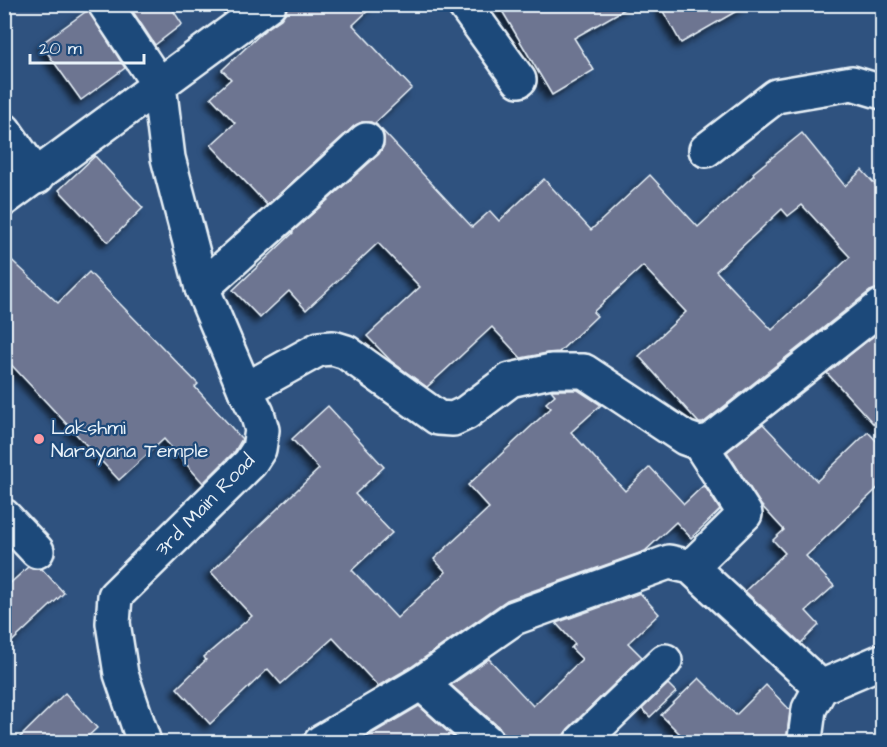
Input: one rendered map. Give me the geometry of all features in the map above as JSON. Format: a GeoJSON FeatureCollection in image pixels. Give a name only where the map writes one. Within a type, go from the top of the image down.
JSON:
{"type":"FeatureCollection","features":[{"type":"Feature","properties":{"kind":"street"},"geometry":{"type":"LineString","coordinates":[[105,4],[159,85]]}},
{"type":"Feature","properties":{"kind":"street"},"geometry":{"type":"LineString","coordinates":[[4,199],[37,177],[269,4]]}},
{"type":"Feature","properties":{"kind":"street"},"geometry":{"type":"LineString","coordinates":[[464,4],[519,80]]}},
{"type":"Feature","properties":{"kind":"street"},"geometry":{"type":"LineString","coordinates":[[706,150],[776,96],[852,83],[882,92]]}},
{"type":"Feature","properties":{"kind":"street","name":"3rd Main Road"},"geometry":{"type":"LineString","coordinates":[[139,740],[121,674],[113,623],[115,596],[250,463],[259,449],[262,430],[257,413],[202,288],[168,158],[159,85]]}},
{"type":"Feature","properties":{"kind":"street"},"geometry":{"type":"LineString","coordinates":[[4,130],[37,177]]}},
{"type":"Feature","properties":{"kind":"street"},"geometry":{"type":"LineString","coordinates":[[202,288],[366,140]]}},
{"type":"Feature","properties":{"kind":"street"},"geometry":{"type":"LineString","coordinates":[[246,390],[319,349],[333,348],[346,352],[438,418],[453,419],[466,413],[510,380],[551,371],[584,370],[685,438],[699,443],[711,441],[882,306]]}},
{"type":"Feature","properties":{"kind":"street"},"geometry":{"type":"LineString","coordinates":[[691,567],[745,514],[699,443]]}},
{"type":"Feature","properties":{"kind":"street"},"geometry":{"type":"LineString","coordinates":[[4,516],[37,551]]}},
{"type":"Feature","properties":{"kind":"street"},"geometry":{"type":"LineString","coordinates":[[321,742],[422,683],[514,618],[669,562],[691,567],[821,687]]}},
{"type":"Feature","properties":{"kind":"street"},"geometry":{"type":"LineString","coordinates":[[581,742],[665,661]]}},
{"type":"Feature","properties":{"kind":"street"},"geometry":{"type":"LineString","coordinates":[[805,742],[809,709],[821,687],[882,661]]}},
{"type":"Feature","properties":{"kind":"street"},"geometry":{"type":"LineString","coordinates":[[422,683],[487,742]]}},
{"type":"Feature","properties":{"kind":"building"},"geometry":{"type":"Polygon","coordinates":[[[128,4],[169,4],[182,24],[155,45],[128,4]]]}},
{"type":"Feature","properties":{"kind":"building"},"geometry":{"type":"Polygon","coordinates":[[[288,4],[375,4],[353,25],[412,88],[375,123],[378,126],[371,122],[362,122],[354,126],[267,205],[211,145],[235,123],[211,97],[231,79],[222,70],[265,30],[281,19],[288,4]]]}},
{"type":"Feature","properties":{"kind":"building"},"geometry":{"type":"Polygon","coordinates":[[[498,4],[634,4],[574,38],[594,70],[552,95],[498,4]]]}},
{"type":"Feature","properties":{"kind":"building"},"geometry":{"type":"Polygon","coordinates":[[[659,4],[749,4],[681,43],[659,4]]]}},
{"type":"Feature","properties":{"kind":"building"},"geometry":{"type":"Polygon","coordinates":[[[88,10],[125,68],[81,100],[41,44],[88,10]]]}},
{"type":"Feature","properties":{"kind":"building"},"geometry":{"type":"Polygon","coordinates":[[[381,129],[472,227],[490,211],[499,221],[544,179],[591,230],[650,175],[698,227],[754,175],[753,173],[802,133],[845,186],[862,170],[882,192],[882,288],[870,291],[703,423],[699,423],[639,356],[686,312],[643,266],[593,312],[597,316],[559,352],[521,358],[492,327],[427,387],[391,361],[367,336],[420,287],[378,243],[306,310],[289,291],[260,318],[233,290],[292,232],[379,154],[384,145],[381,129]],[[802,205],[788,216],[782,209],[716,271],[772,330],[850,257],[802,205]]]}},
{"type":"Feature","properties":{"kind":"building"},"geometry":{"type":"Polygon","coordinates":[[[95,156],[143,208],[108,242],[59,190],[95,156]]]}},
{"type":"Feature","properties":{"kind":"building"},"geometry":{"type":"Polygon","coordinates":[[[4,253],[58,303],[89,272],[198,384],[195,387],[242,439],[235,451],[203,483],[164,439],[119,480],[4,357],[4,253]]]}},
{"type":"Feature","properties":{"kind":"building"},"geometry":{"type":"Polygon","coordinates":[[[882,329],[882,433],[827,373],[882,329]]]}},
{"type":"Feature","properties":{"kind":"building"},"geometry":{"type":"Polygon","coordinates":[[[551,390],[578,390],[601,405],[571,432],[625,491],[650,467],[684,504],[704,485],[720,510],[691,538],[676,522],[645,551],[507,600],[411,667],[378,686],[333,638],[281,684],[268,669],[210,724],[177,688],[206,660],[204,657],[252,616],[211,572],[319,469],[292,439],[328,406],[384,467],[355,494],[392,533],[352,570],[397,618],[446,572],[434,559],[489,508],[468,485],[551,408],[546,403],[555,395],[551,390]]]}},
{"type":"Feature","properties":{"kind":"building"},"geometry":{"type":"Polygon","coordinates":[[[763,424],[817,481],[868,432],[882,447],[882,484],[806,556],[834,586],[806,611],[819,625],[801,643],[745,591],[785,553],[773,540],[784,530],[761,505],[727,452],[763,424]]]}},
{"type":"Feature","properties":{"kind":"building"},"geometry":{"type":"Polygon","coordinates":[[[28,567],[42,569],[64,593],[4,649],[4,589],[28,567]]]}},
{"type":"Feature","properties":{"kind":"building"},"geometry":{"type":"Polygon","coordinates":[[[640,593],[659,614],[628,643],[642,657],[568,729],[563,736],[563,742],[505,742],[505,736],[500,728],[451,685],[489,659],[533,706],[582,659],[571,648],[575,644],[556,623],[640,593]]]}},
{"type":"Feature","properties":{"kind":"building"},"geometry":{"type":"Polygon","coordinates":[[[699,678],[736,715],[766,685],[790,710],[786,742],[688,742],[661,715],[699,678]]]}},
{"type":"Feature","properties":{"kind":"building"},"geometry":{"type":"Polygon","coordinates":[[[668,684],[676,692],[650,717],[642,709],[668,684]]]}},
{"type":"Feature","properties":{"kind":"building"},"geometry":{"type":"Polygon","coordinates":[[[65,693],[97,728],[82,742],[15,742],[65,693]]]}},
{"type":"Feature","properties":{"kind":"building"},"geometry":{"type":"Polygon","coordinates":[[[419,706],[459,742],[358,742],[419,706]]]}},
{"type":"Feature","properties":{"kind":"place","name":"Lakshmi Narayana Temple"},"geometry":{"type":"Point","coordinates":[39,439]}}]}
